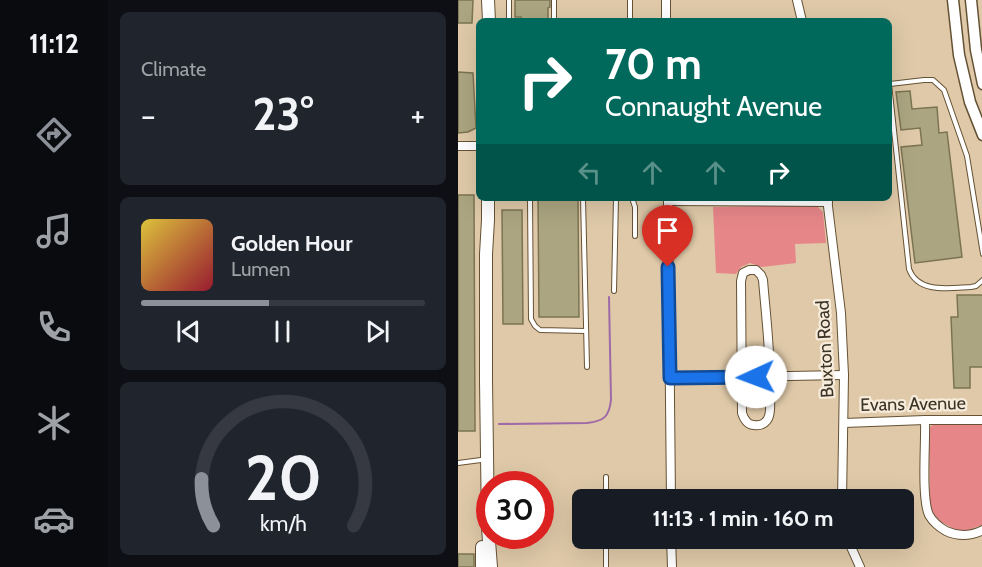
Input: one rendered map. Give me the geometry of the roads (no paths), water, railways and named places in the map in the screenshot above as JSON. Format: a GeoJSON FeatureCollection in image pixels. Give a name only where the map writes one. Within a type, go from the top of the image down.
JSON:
{"type":"FeatureCollection","features":[{"type":"Feature","properties":{"kind":"main road"},"geometry":{"type":"LineString","coordinates":[[480,0],[480,18]]}},
{"type":"Feature","properties":{"kind":"main road"},"geometry":{"type":"LineString","coordinates":[[488,0],[489,18]]}},
{"type":"Feature","properties":{"kind":"main road"},"geometry":{"type":"LineString","coordinates":[[481,201],[482,567]]}},
{"type":"Feature","properties":{"kind":"main road"},"geometry":{"type":"LineString","coordinates":[[488,201],[486,381],[491,567]]}},
{"type":"Feature","properties":{"kind":"street"},"geometry":{"type":"LineString","coordinates":[[665,0],[666,18]]}},
{"type":"Feature","properties":{"kind":"street"},"geometry":{"type":"LineString","coordinates":[[797,0],[801,18]]}},
{"type":"Feature","properties":{"kind":"street"},"geometry":{"type":"LineString","coordinates":[[953,0],[961,64],[970,102],[983,135]]}},
{"type":"Feature","properties":{"kind":"street"},"geometry":{"type":"LineString","coordinates":[[971,0],[976,50],[983,84]]}},
{"type":"Feature","properties":{"kind":"street"},"geometry":{"type":"LineString","coordinates":[[458,146],[476,146]]}},
{"type":"Feature","properties":{"kind":"street"},"geometry":{"type":"LineString","coordinates":[[668,201],[671,489]]}},
{"type":"Feature","properties":{"kind":"street","name":"Buxton Road"},"geometry":{"type":"LineString","coordinates":[[828,201],[841,314],[844,375],[842,489]]}},
{"type":"Feature","properties":{"kind":"street"},"geometry":{"type":"LineString","coordinates":[[752,270],[759,272],[763,280],[770,376],[769,416],[765,423],[757,426],[748,423],[743,417],[741,378],[741,281],[743,273],[752,270]]}},
{"type":"Feature","properties":{"kind":"street"},"geometry":{"type":"LineString","coordinates":[[670,378],[844,375]]}},
{"type":"Feature","properties":{"kind":"street"},"geometry":{"type":"LineString","coordinates":[[925,420],[925,496],[929,515],[941,528],[952,533],[970,535],[983,530]]}},
{"type":"Feature","properties":{"kind":"street","name":"Evans Avenue"},"geometry":{"type":"LineString","coordinates":[[844,423],[983,420]]}},
{"type":"Feature","properties":{"kind":"street"},"geometry":{"type":"LineString","coordinates":[[671,549],[672,567]]}},
{"type":"Feature","properties":{"kind":"street"},"geometry":{"type":"LineString","coordinates":[[852,549],[860,567]]}},
{"type":"Feature","properties":{"kind":"lane"},"geometry":{"type":"LineString","coordinates":[[509,0],[509,18]]}},
{"type":"Feature","properties":{"kind":"lane"},"geometry":{"type":"LineString","coordinates":[[554,0],[554,18]]}},
{"type":"Feature","properties":{"kind":"lane"},"geometry":{"type":"LineString","coordinates":[[630,0],[630,18]]}},
{"type":"Feature","properties":{"kind":"lane"},"geometry":{"type":"LineString","coordinates":[[892,84],[933,80],[944,90],[966,156],[983,254]]}},
{"type":"Feature","properties":{"kind":"lane"},"geometry":{"type":"LineString","coordinates":[[892,112],[911,274],[919,283],[938,288],[971,287],[983,280]]}},
{"type":"Feature","properties":{"kind":"lane"},"geometry":{"type":"LineString","coordinates":[[530,201],[531,319],[540,330],[586,332]]}},
{"type":"Feature","properties":{"kind":"lane"},"geometry":{"type":"LineString","coordinates":[[583,201],[587,367]]}},
{"type":"Feature","properties":{"kind":"lane"},"geometry":{"type":"LineString","coordinates":[[614,291],[616,201]]}},
{"type":"Feature","properties":{"kind":"lane"},"geometry":{"type":"LineString","coordinates":[[633,201],[635,236]]}},
{"type":"Feature","properties":{"kind":"lane"},"geometry":{"type":"LineString","coordinates":[[458,463],[481,460]]}},
{"type":"Feature","properties":{"kind":"lane"},"geometry":{"type":"LineString","coordinates":[[606,477],[606,489]]}},
{"type":"Feature","properties":{"kind":"lane"},"geometry":{"type":"LineString","coordinates":[[606,549],[606,567]]}},
{"type":"Feature","properties":{"kind":"waterway"},"geometry":{"type":"LineString","coordinates":[[499,424],[587,423],[605,417],[611,400],[609,297]]}}]}
